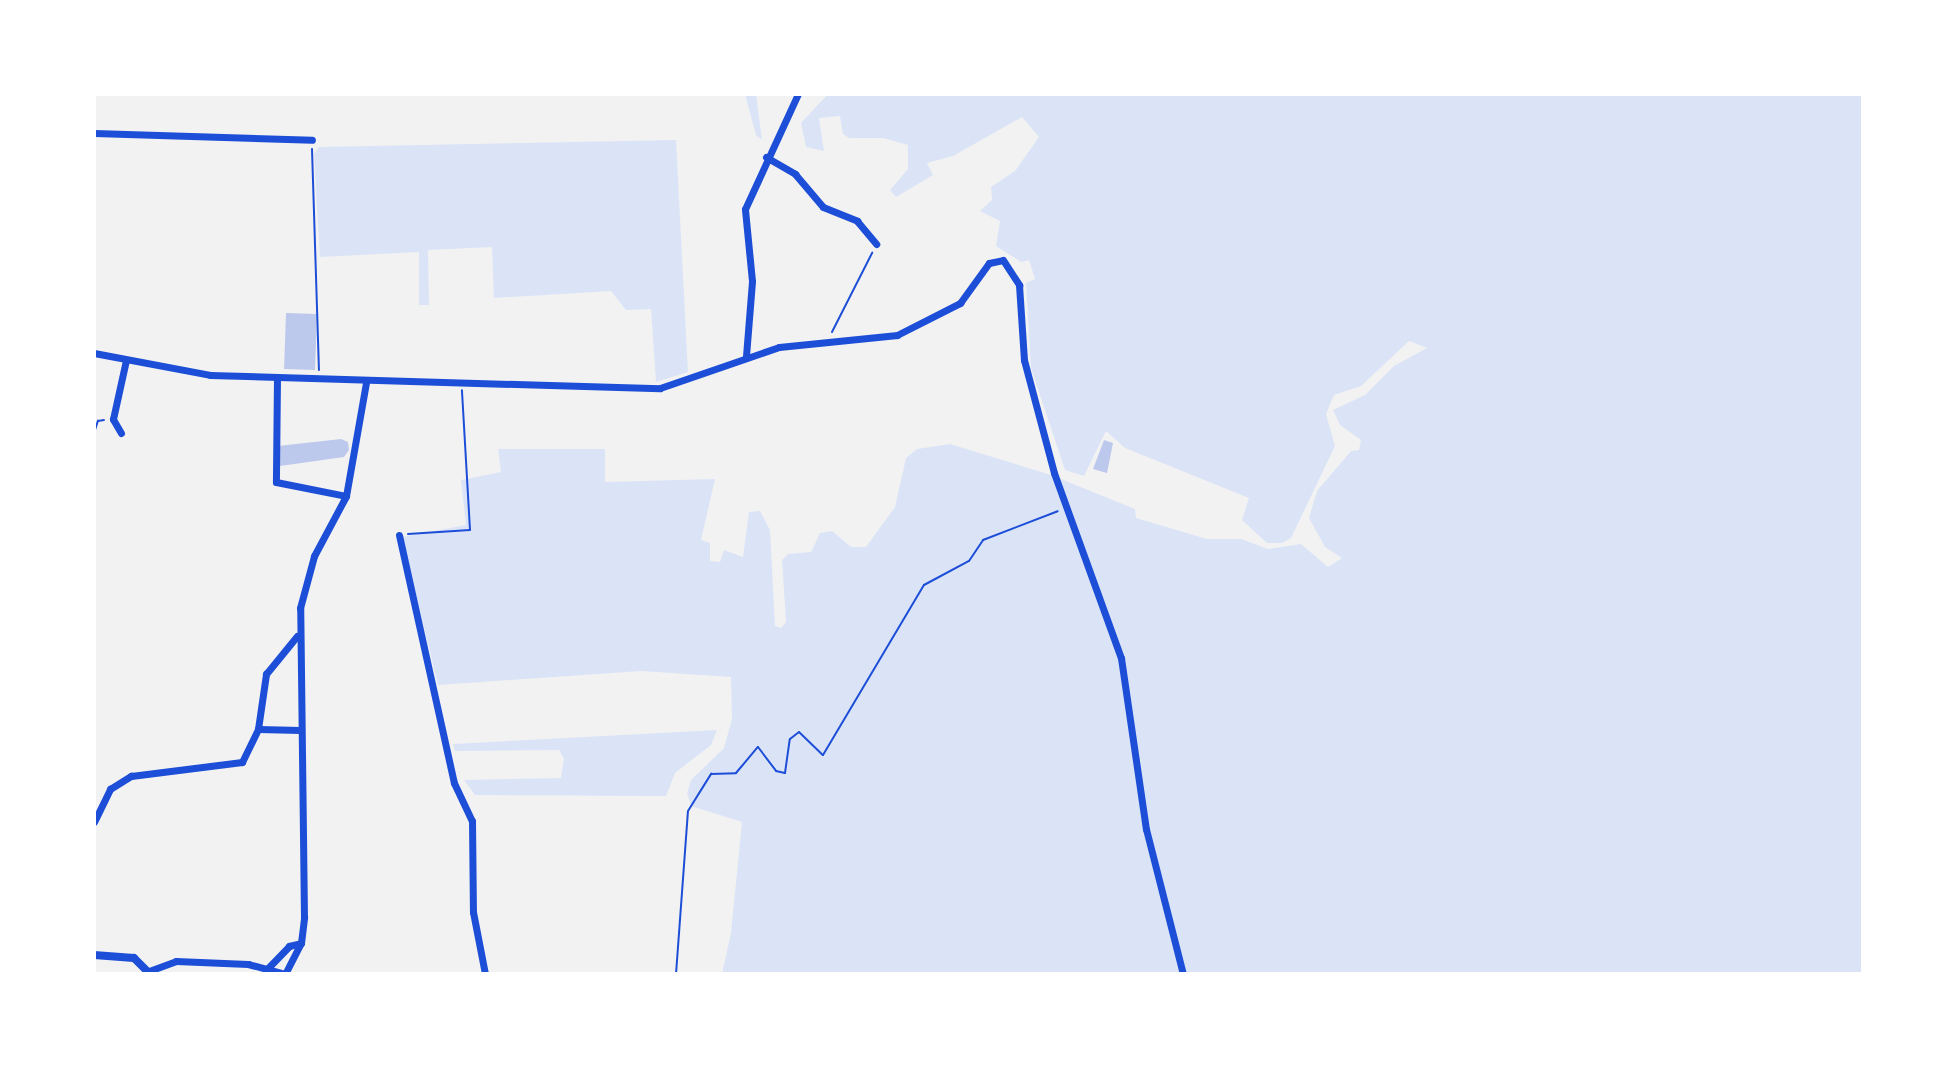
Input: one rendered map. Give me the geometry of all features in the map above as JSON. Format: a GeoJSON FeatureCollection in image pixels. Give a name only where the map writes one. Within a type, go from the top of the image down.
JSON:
{"type":"FeatureCollection","features":[{"type":"Feature","properties":{"kind":"street"},"geometry":{"type":"LineString","coordinates":[[746,356],[752,281],[743,218],[766,157],[798,94]]}},
{"type":"Feature","properties":{"kind":"street"},"geometry":{"type":"LineString","coordinates":[[94,133],[312,140]]}},
{"type":"Feature","properties":{"kind":"street"},"geometry":{"type":"LineString","coordinates":[[766,157],[795,174],[823,207],[857,221],[876,244]]}},
{"type":"Feature","properties":{"kind":"street"},"geometry":{"type":"LineString","coordinates":[[94,352],[210,375],[366,383],[463,381],[660,388],[746,356],[830,340],[886,337],[922,324],[960,303],[989,263],[1003,260],[1019,285],[1026,369],[1066,507],[1121,658],[1146,829],[1183,974]]}},
{"type":"Feature","properties":{"kind":"street"},"geometry":{"type":"LineString","coordinates":[[121,433],[113,419],[126,360]]}},
{"type":"Feature","properties":{"kind":"street"},"geometry":{"type":"LineString","coordinates":[[277,378],[276,482],[346,496]]}},
{"type":"Feature","properties":{"kind":"street"},"geometry":{"type":"LineString","coordinates":[[94,955],[134,958],[150,973],[176,961],[267,969],[285,974],[301,943],[297,636],[314,556],[346,496],[366,383]]}},
{"type":"Feature","properties":{"kind":"street"},"geometry":{"type":"LineString","coordinates":[[399,535],[454,783],[472,821],[473,912],[485,974]]}},
{"type":"Feature","properties":{"kind":"street"},"geometry":{"type":"LineString","coordinates":[[94,822],[110,789],[119,781],[242,762],[258,729],[266,674],[297,636]]}},
{"type":"Feature","properties":{"kind":"street"},"geometry":{"type":"LineString","coordinates":[[258,729],[300,730]]}},
{"type":"Feature","properties":{"kind":"street"},"geometry":{"type":"LineString","coordinates":[[267,969],[289,946],[301,943]]}},
{"type":"Feature","properties":{"kind":"path"},"geometry":{"type":"LineString","coordinates":[[312,140],[319,379]]}},
{"type":"Feature","properties":{"kind":"path"},"geometry":{"type":"LineString","coordinates":[[830,340],[876,244]]}},
{"type":"Feature","properties":{"kind":"path"},"geometry":{"type":"LineString","coordinates":[[399,535],[470,530],[460,406],[463,381]]}},
{"type":"Feature","properties":{"kind":"path"},"geometry":{"type":"LineString","coordinates":[[94,433],[98,421],[113,419]]}},
{"type":"Feature","properties":{"kind":"path"},"geometry":{"type":"LineString","coordinates":[[676,974],[688,811],[711,774],[736,773],[758,747],[776,771],[785,773],[790,739],[799,732],[823,755],[924,585],[969,561],[983,540],[1066,507]]}},
{"type":"Feature","properties":{"kind":"shaded area"},"geometry":{"type":"Polygon","coordinates":[[[745,94],[756,94],[762,140],[756,135],[745,94]]]}},
{"type":"Feature","properties":{"kind":"shaded area"},"geometry":{"type":"Polygon","coordinates":[[[828,94],[1863,94],[1863,974],[722,974],[731,933],[742,822],[691,806],[687,793],[691,780],[724,748],[732,719],[731,677],[641,671],[438,685],[402,537],[466,525],[461,480],[501,472],[498,449],[605,449],[605,482],[715,479],[701,540],[710,543],[710,561],[720,562],[724,550],[743,557],[749,512],[760,511],[770,530],[775,626],[781,628],[786,622],[782,560],[788,554],[811,552],[820,533],[832,531],[851,547],[866,547],[895,507],[906,458],[917,449],[950,444],[1051,475],[1135,509],[1136,518],[1207,539],[1241,539],[1268,549],[1301,544],[1328,567],[1342,558],[1325,547],[1309,518],[1317,491],[1351,451],[1359,450],[1361,440],[1340,425],[1333,410],[1365,395],[1394,366],[1427,348],[1409,341],[1361,386],[1334,395],[1326,414],[1335,446],[1291,538],[1282,543],[1267,543],[1242,520],[1249,498],[1125,448],[1106,431],[1084,476],[1065,470],[1031,368],[1026,283],[1035,279],[1029,260],[1021,262],[996,246],[1000,221],[980,211],[992,200],[991,187],[1015,171],[1039,137],[1022,117],[953,156],[927,163],[933,175],[896,197],[890,190],[908,169],[908,145],[883,138],[849,138],[843,134],[840,116],[819,118],[824,151],[806,147],[801,123],[828,94]]]}},
{"type":"Feature","properties":{"kind":"shaded area"},"geometry":{"type":"Polygon","coordinates":[[[676,140],[688,372],[656,382],[651,309],[626,310],[611,291],[494,298],[492,247],[428,250],[429,305],[419,305],[419,252],[320,257],[314,154],[319,147],[676,140]]]}},
{"type":"Feature","properties":{"kind":"shaded area"},"geometry":{"type":"Polygon","coordinates":[[[717,730],[711,745],[675,773],[666,796],[475,795],[464,780],[561,778],[564,759],[559,750],[455,751],[453,744],[717,730]]]}},
{"type":"Feature","properties":{"kind":"building"},"geometry":{"type":"Polygon","coordinates":[[[286,313],[317,314],[315,370],[284,369],[286,313]]]}},
{"type":"Feature","properties":{"kind":"building"},"geometry":{"type":"Polygon","coordinates":[[[341,439],[348,442],[349,450],[344,457],[280,466],[278,446],[341,439]]]}},
{"type":"Feature","properties":{"kind":"building"},"geometry":{"type":"Polygon","coordinates":[[[1104,440],[1113,443],[1107,473],[1093,469],[1104,440]]]}}]}
